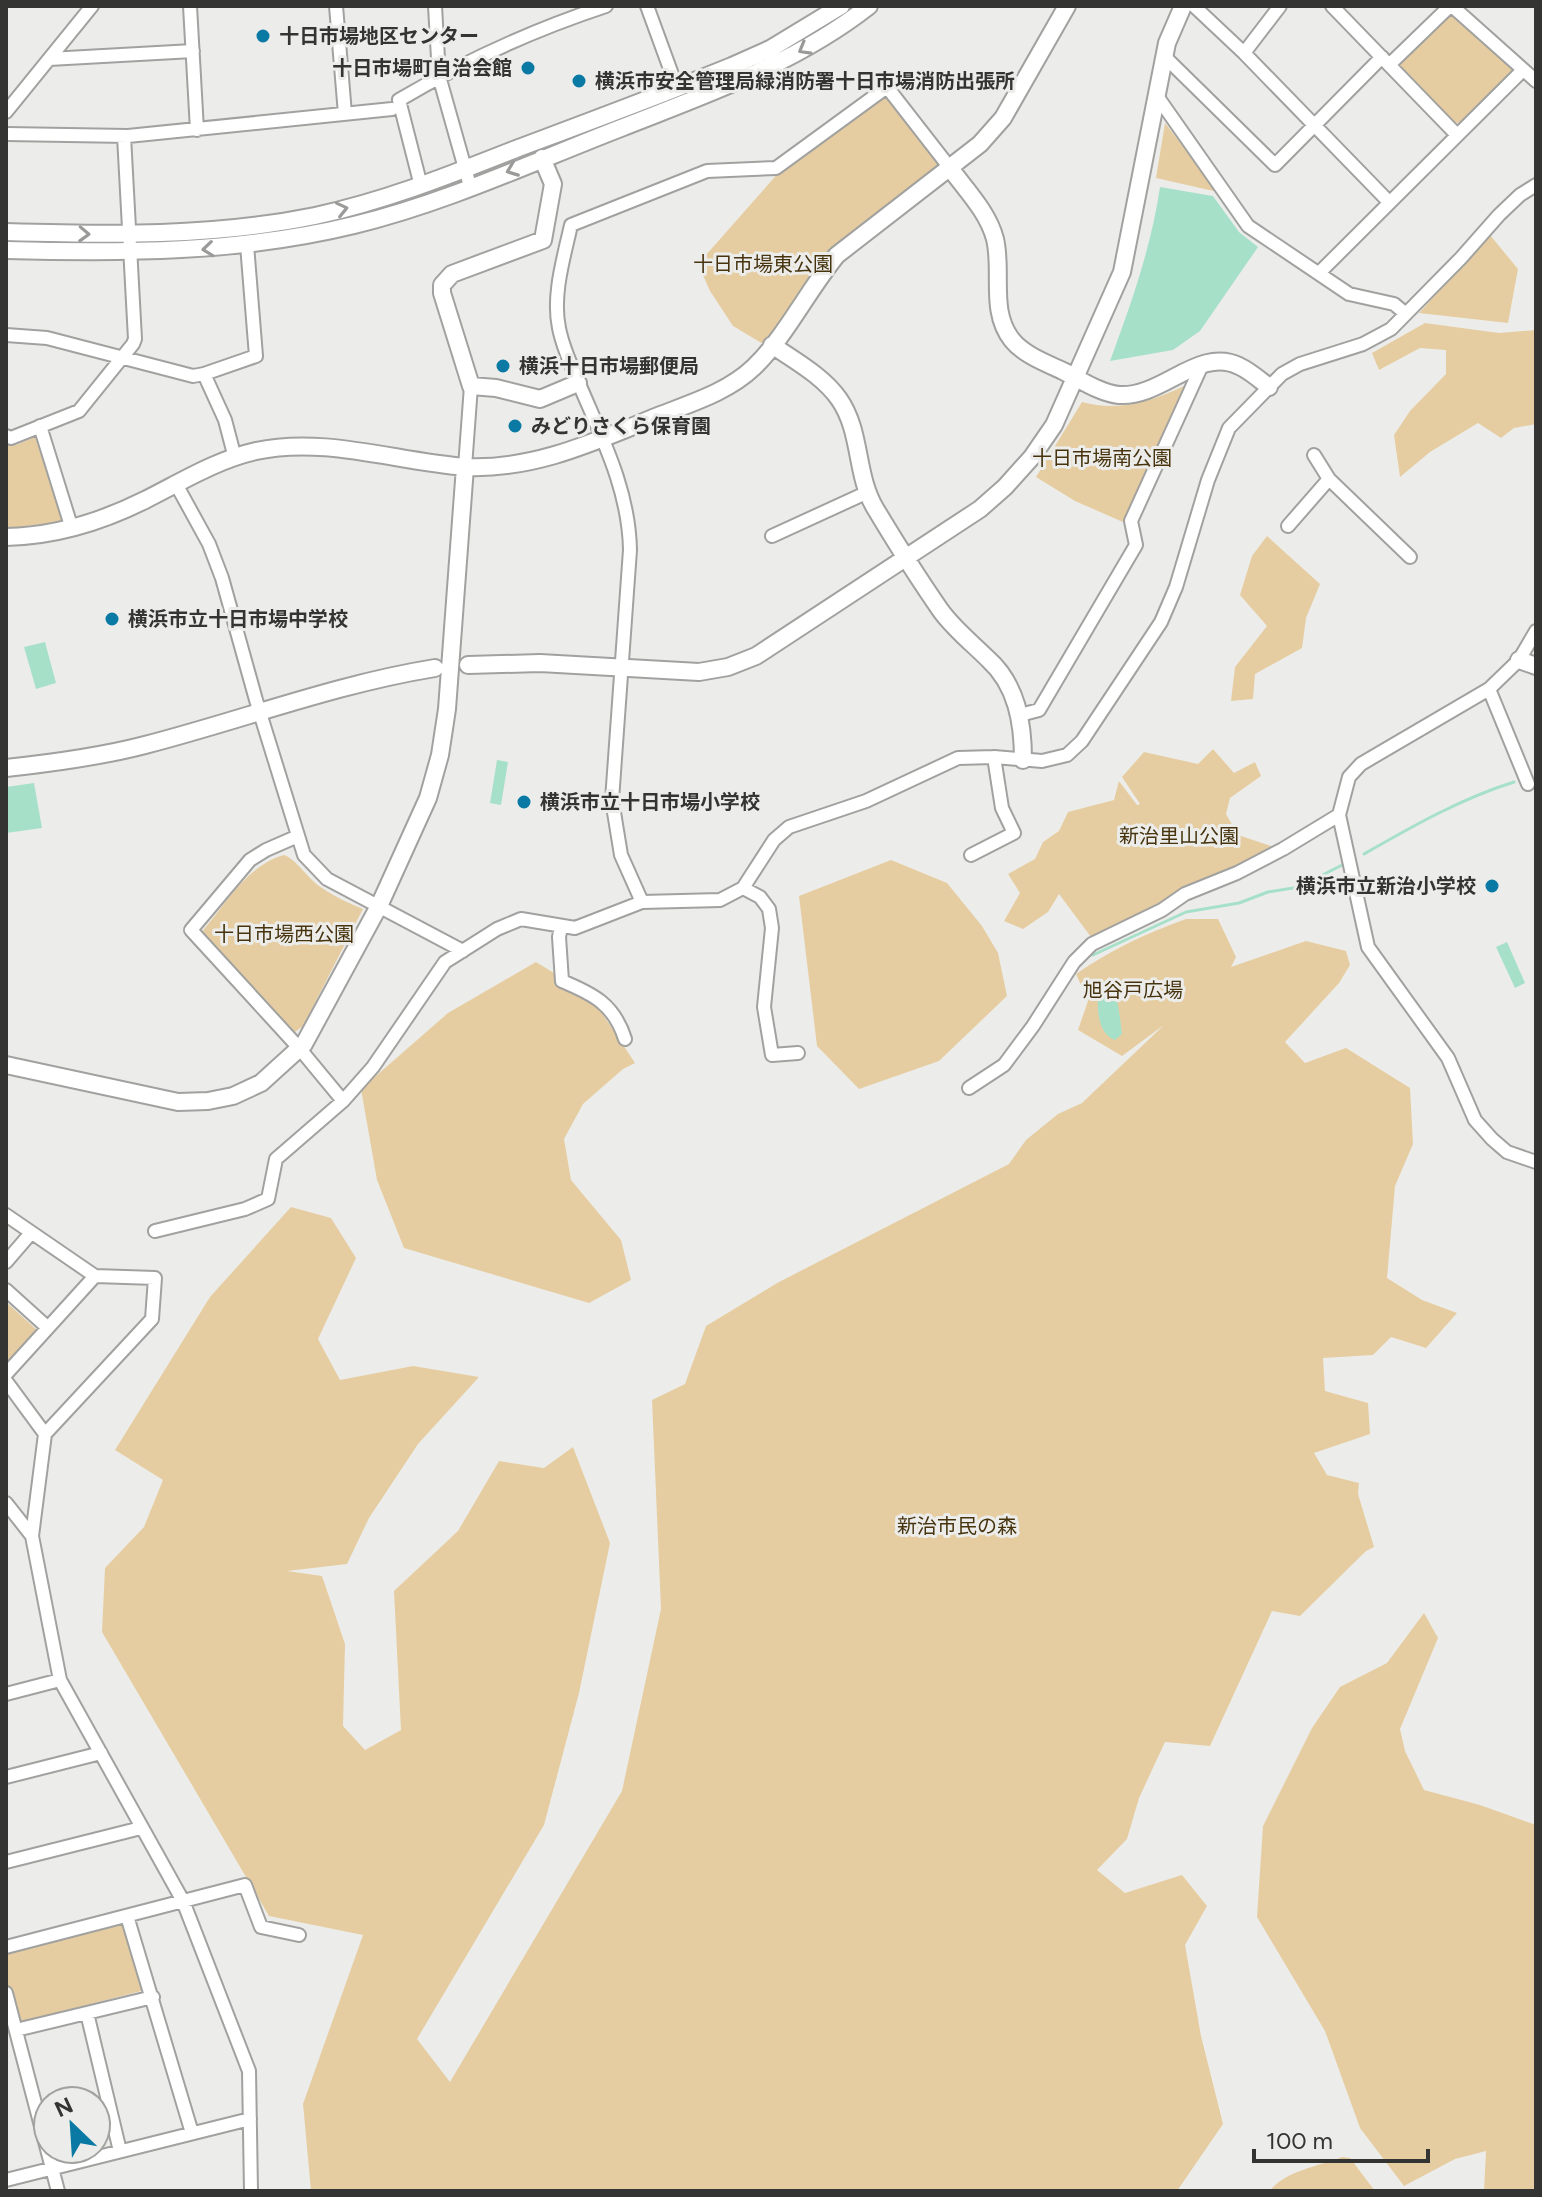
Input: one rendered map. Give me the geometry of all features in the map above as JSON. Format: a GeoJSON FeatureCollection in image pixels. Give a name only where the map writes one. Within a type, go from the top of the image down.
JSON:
{"type":"FeatureCollection","features":[{"type":"Feature","properties":{"kind":"street"},"geometry":{"type":"LineString","coordinates":[[6,112],[92,6]]}},
{"type":"Feature","properties":{"kind":"street"},"geometry":{"type":"LineString","coordinates":[[190,6],[197,130]]}},
{"type":"Feature","properties":{"kind":"street"},"geometry":{"type":"LineString","coordinates":[[336,6],[345,114]]}},
{"type":"Feature","properties":{"kind":"street"},"geometry":{"type":"LineString","coordinates":[[435,6],[439,76],[470,186]]}},
{"type":"Feature","properties":{"kind":"street"},"geometry":{"type":"LineString","coordinates":[[421,186],[399,100],[439,76],[535,32],[606,6]]}},
{"type":"Feature","properties":{"kind":"street"},"geometry":{"type":"LineString","coordinates":[[647,6],[677,88]]}},
{"type":"Feature","properties":{"kind":"street"},"geometry":{"type":"LineString","coordinates":[[6,232],[190,234],[313,216],[421,186],[677,88],[770,49],[841,6]]}},
{"type":"Feature","properties":{"kind":"street"},"geometry":{"type":"LineString","coordinates":[[6,250],[131,253],[247,245],[357,225],[470,186],[740,82],[809,47],[869,6]]}},
{"type":"Feature","properties":{"kind":"street"},"geometry":{"type":"LineString","coordinates":[[6,537],[30,537],[72,529],[122,511],[200,471],[235,458],[279,448],[329,448],[465,467],[537,461],[724,389],[755,366],[817,278],[837,255],[980,144],[1003,118],[1067,6]]}},
{"type":"Feature","properties":{"kind":"street"},"geometry":{"type":"LineString","coordinates":[[468,665],[528,663],[699,672],[728,667],[756,656],[980,509],[1005,487],[1032,457],[1054,425],[1122,272],[1164,56],[1183,6]]}},
{"type":"Feature","properties":{"kind":"street"},"geometry":{"type":"LineString","coordinates":[[1194,6],[1389,202]]}},
{"type":"Feature","properties":{"kind":"street"},"geometry":{"type":"LineString","coordinates":[[1244,53],[1280,6]]}},
{"type":"Feature","properties":{"kind":"street"},"geometry":{"type":"LineString","coordinates":[[1164,56],[1275,165],[1385,61],[1451,6],[1536,81]]}},
{"type":"Feature","properties":{"kind":"street"},"geometry":{"type":"LineString","coordinates":[[1335,7],[1457,135]]}},
{"type":"Feature","properties":{"kind":"street"},"geometry":{"type":"LineString","coordinates":[[49,59],[193,51]]}},
{"type":"Feature","properties":{"kind":"street"},"geometry":{"type":"LineString","coordinates":[[1319,273],[1523,70]]}},
{"type":"Feature","properties":{"kind":"street"},"geometry":{"type":"LineString","coordinates":[[642,902],[621,855],[612,800],[630,550],[628,517],[622,491],[558,325],[558,289],[571,225],[707,171],[776,168],[887,87],[981,209],[995,241],[999,308],[1008,333],[1025,352],[1102,391],[1121,395],[1168,383],[1196,366],[1223,360],[1240,366],[1269,387]]}},
{"type":"Feature","properties":{"kind":"street"},"geometry":{"type":"LineString","coordinates":[[1157,96],[1248,226],[1349,294],[1394,304],[1406,314]]}},
{"type":"Feature","properties":{"kind":"street"},"geometry":{"type":"LineString","coordinates":[[6,134],[124,136],[392,109]]}},
{"type":"Feature","properties":{"kind":"street"},"geometry":{"type":"LineString","coordinates":[[587,122],[594,138]]}},
{"type":"Feature","properties":{"kind":"street"},"geometry":{"type":"LineString","coordinates":[[6,436],[11,438],[79,411],[135,339],[124,136]]}},
{"type":"Feature","properties":{"kind":"street"},"geometry":{"type":"LineString","coordinates":[[6,1065],[178,1102],[208,1101],[233,1096],[261,1083],[300,1049],[314,1029],[379,906],[423,811],[440,755],[447,709],[471,386],[442,285],[452,274],[543,240],[553,184],[542,158]]}},
{"type":"Feature","properties":{"kind":"street"},"geometry":{"type":"LineString","coordinates":[[155,1231],[245,1209],[268,1199],[276,1159],[343,1101],[373,1067],[445,962],[497,929],[521,919],[575,928],[642,902],[720,900],[743,888],[774,840],[789,827],[866,801],[958,758],[1042,761],[1067,755],[1082,741],[1161,622],[1176,587],[1208,480],[1229,428],[1282,374],[1300,364],[1363,344],[1391,329],[1499,215],[1536,185]]}},
{"type":"Feature","properties":{"kind":"street"},"geometry":{"type":"LineString","coordinates":[[6,335],[47,338],[193,376],[256,356],[247,245]]}},
{"type":"Feature","properties":{"kind":"street"},"geometry":{"type":"LineString","coordinates":[[772,345],[823,382],[841,403],[856,434],[868,492],[956,630],[1000,672],[1020,715],[1023,760]]}},
{"type":"Feature","properties":{"kind":"street"},"geometry":{"type":"LineString","coordinates":[[1020,715],[1039,710],[1136,545],[1131,521],[1202,365]]}},
{"type":"Feature","properties":{"kind":"street"},"geometry":{"type":"LineString","coordinates":[[204,374],[225,420],[235,458]]}},
{"type":"Feature","properties":{"kind":"street"},"geometry":{"type":"LineString","coordinates":[[471,386],[496,388],[540,399],[578,383]]}},
{"type":"Feature","properties":{"kind":"street"},"geometry":{"type":"LineString","coordinates":[[40,426],[72,529]]}},
{"type":"Feature","properties":{"kind":"street"},"geometry":{"type":"LineString","coordinates":[[1314,455],[1329,479],[1410,557]]}},
{"type":"Feature","properties":{"kind":"street"},"geometry":{"type":"LineString","coordinates":[[1288,526],[1329,479]]}},
{"type":"Feature","properties":{"kind":"street"},"geometry":{"type":"LineString","coordinates":[[176,484],[209,544],[222,578],[259,712],[304,855],[327,879],[463,951]]}},
{"type":"Feature","properties":{"kind":"street"},"geometry":{"type":"LineString","coordinates":[[772,536],[868,492]]}},
{"type":"Feature","properties":{"kind":"street"},"geometry":{"type":"LineString","coordinates":[[1536,631],[1519,660],[1489,689],[1361,764],[1349,777],[1339,815],[1368,947],[1448,1058],[1475,1120],[1507,1152],[1536,1162]]}},
{"type":"Feature","properties":{"kind":"street"},"geometry":{"type":"LineString","coordinates":[[1519,660],[1536,666]]}},
{"type":"Feature","properties":{"kind":"street"},"geometry":{"type":"LineString","coordinates":[[6,768],[68,761],[143,746],[383,678],[435,668]]}},
{"type":"Feature","properties":{"kind":"street"},"geometry":{"type":"LineString","coordinates":[[1489,689],[1528,784]]}},
{"type":"Feature","properties":{"kind":"street"},"geometry":{"type":"LineString","coordinates":[[971,855],[1014,833],[1002,808],[994,757]]}},
{"type":"Feature","properties":{"kind":"street"},"geometry":{"type":"LineString","coordinates":[[969,1088],[1004,1065],[1074,962],[1092,944],[1162,910],[1185,894],[1237,873],[1283,849],[1339,815]]}},
{"type":"Feature","properties":{"kind":"street"},"geometry":{"type":"LineString","coordinates":[[298,836],[250,860],[191,930],[300,1049],[343,1101]]}},
{"type":"Feature","properties":{"kind":"street"},"geometry":{"type":"LineString","coordinates":[[743,888],[760,897],[769,909],[772,928],[764,1007],[772,1055],[798,1053]]}},
{"type":"Feature","properties":{"kind":"street"},"geometry":{"type":"LineString","coordinates":[[561,927],[562,981],[597,996],[620,1023],[625,1039]]}},
{"type":"Feature","properties":{"kind":"street"},"geometry":{"type":"LineString","coordinates":[[6,1215],[95,1276],[155,1278],[152,1319],[45,1434],[32,1536],[60,1680],[183,1901],[249,2071],[251,2191]]}},
{"type":"Feature","properties":{"kind":"street"},"geometry":{"type":"LineString","coordinates":[[6,1262],[31,1233]]}},
{"type":"Feature","properties":{"kind":"street"},"geometry":{"type":"LineString","coordinates":[[6,1374],[95,1276]]}},
{"type":"Feature","properties":{"kind":"street"},"geometry":{"type":"LineString","coordinates":[[6,1290],[47,1327]]}},
{"type":"Feature","properties":{"kind":"street"},"geometry":{"type":"LineString","coordinates":[[6,1381],[45,1434]]}},
{"type":"Feature","properties":{"kind":"street"},"geometry":{"type":"LineString","coordinates":[[6,1503],[32,1536]]}},
{"type":"Feature","properties":{"kind":"street"},"geometry":{"type":"LineString","coordinates":[[6,1694],[60,1680]]}},
{"type":"Feature","properties":{"kind":"street"},"geometry":{"type":"LineString","coordinates":[[6,1777],[101,1753]]}},
{"type":"Feature","properties":{"kind":"street"},"geometry":{"type":"LineString","coordinates":[[6,1862],[141,1828]]}},
{"type":"Feature","properties":{"kind":"street"},"geometry":{"type":"LineString","coordinates":[[6,1947],[245,1885],[261,1927],[299,1935]]}},
{"type":"Feature","properties":{"kind":"street"},"geometry":{"type":"LineString","coordinates":[[127,1916],[192,2133]]}},
{"type":"Feature","properties":{"kind":"street"},"geometry":{"type":"LineString","coordinates":[[6,1993],[58,2191]]}},
{"type":"Feature","properties":{"kind":"street"},"geometry":{"type":"LineString","coordinates":[[16,2030],[153,1997]]}},
{"type":"Feature","properties":{"kind":"street"},"geometry":{"type":"LineString","coordinates":[[87,2013],[120,2151]]}},
{"type":"Feature","properties":{"kind":"street"},"geometry":{"type":"LineString","coordinates":[[6,2180],[250,2119]]}},
{"type":"Feature","properties":{"kind":"green space"},"geometry":{"type":"Polygon","coordinates":[[[1447,14],[1454,16],[1513,67],[1514,72],[1461,124],[1455,122],[1399,67],[1399,61],[1447,14]]]}},
{"type":"Feature","properties":{"kind":"green space","name":"十日市場東公園"},"geometry":{"type":"Polygon","coordinates":[[[886,93],[941,168],[842,243],[765,345],[733,326],[710,291],[698,264],[780,171],[886,93]]]}},
{"type":"Feature","properties":{"kind":"green space"},"geometry":{"type":"Polygon","coordinates":[[[1165,123],[1218,192],[1156,178],[1165,123]]]}},
{"type":"Feature","properties":{"kind":"green space"},"geometry":{"type":"Polygon","coordinates":[[[1490,235],[1518,269],[1508,323],[1419,313],[1490,235]]]}},
{"type":"Feature","properties":{"kind":"green space"},"geometry":{"type":"Polygon","coordinates":[[[1425,323],[1499,333],[1536,330],[1536,424],[1514,428],[1501,438],[1478,423],[1430,452],[1400,477],[1394,435],[1410,411],[1446,374],[1446,350],[1420,348],[1379,370],[1372,353],[1425,323]]]}},
{"type":"Feature","properties":{"kind":"green space","name":"十日市場南公園"},"geometry":{"type":"Polygon","coordinates":[[[1184,386],[1123,522],[1075,501],[1036,477],[1082,402],[1122,406],[1159,397],[1184,386]]]}},
{"type":"Feature","properties":{"kind":"green space"},"geometry":{"type":"Polygon","coordinates":[[[35,437],[64,521],[6,529],[6,445],[16,445],[35,437]]]}},
{"type":"Feature","properties":{"kind":"green space"},"geometry":{"type":"Polygon","coordinates":[[[1267,536],[1320,584],[1306,618],[1302,648],[1255,674],[1253,699],[1231,701],[1235,667],[1267,626],[1240,595],[1252,556],[1267,536]]]}},
{"type":"Feature","properties":{"kind":"green space","name":"新治里山公園"},"geometry":{"type":"Polygon","coordinates":[[[1213,749],[1234,773],[1255,762],[1261,776],[1230,798],[1226,814],[1238,835],[1271,846],[1262,856],[1185,888],[1102,935],[1091,937],[1059,894],[1048,912],[1023,929],[1004,921],[1020,893],[1008,874],[1035,859],[1043,842],[1059,831],[1068,812],[1114,800],[1119,781],[1137,805],[1140,804],[1122,777],[1144,752],[1198,764],[1213,749]]]}},
{"type":"Feature","properties":{"kind":"green space","name":"十日市場西公園"},"geometry":{"type":"Polygon","coordinates":[[[284,855],[322,888],[363,909],[303,1026],[295,1032],[201,933],[248,877],[259,867],[284,855]]]}},
{"type":"Feature","properties":{"kind":"green space"},"geometry":{"type":"Polygon","coordinates":[[[891,860],[947,883],[982,926],[998,953],[1007,996],[939,1061],[859,1089],[817,1046],[799,896],[891,860]]]}},
{"type":"Feature","properties":{"kind":"green space","name":"新治市民の森"},"geometry":{"type":"Polygon","coordinates":[[[1186,919],[1218,919],[1236,957],[1231,967],[1306,941],[1346,951],[1350,965],[1339,983],[1285,1042],[1305,1063],[1346,1048],[1410,1088],[1413,1144],[1395,1186],[1387,1278],[1422,1300],[1457,1313],[1426,1348],[1391,1337],[1373,1355],[1323,1358],[1325,1391],[1368,1403],[1370,1434],[1314,1453],[1327,1475],[1359,1483],[1358,1494],[1374,1547],[1366,1551],[1300,1616],[1272,1611],[1210,1746],[1165,1742],[1139,1798],[1127,1839],[1097,1870],[1125,1893],[1182,1875],[1207,1906],[1185,1945],[1201,2036],[1223,2124],[1177,2191],[311,2191],[303,2104],[363,1935],[269,1916],[102,1632],[105,1568],[144,1527],[163,1480],[115,1450],[210,1297],[291,1207],[331,1218],[356,1258],[318,1339],[340,1380],[413,1366],[479,1377],[418,1444],[369,1518],[347,1564],[287,1571],[322,1576],[345,1644],[343,1726],[365,1750],[401,1730],[394,1591],[458,1531],[499,1461],[544,1468],[573,1447],[610,1543],[579,1693],[544,1825],[417,2039],[450,2082],[622,1791],[661,1609],[652,1400],[685,1384],[706,1326],[779,1282],[1009,1164],[1026,1140],[1058,1114],[1082,1103],[1164,1025],[1122,1056],[1078,1030],[1088,1001],[1076,974],[1129,943],[1186,919]]]}},
{"type":"Feature","properties":{"kind":"green space"},"geometry":{"type":"Polygon","coordinates":[[[536,962],[590,995],[635,1063],[623,1069],[583,1104],[564,1139],[571,1180],[621,1240],[631,1280],[589,1303],[404,1248],[377,1180],[361,1089],[448,1013],[536,962]]]}},
{"type":"Feature","properties":{"kind":"green space"},"geometry":{"type":"Polygon","coordinates":[[[6,1302],[37,1330],[6,1364],[6,1302]]]}},
{"type":"Feature","properties":{"kind":"green space"},"geometry":{"type":"Polygon","coordinates":[[[1424,1613],[1438,1638],[1400,1729],[1405,1751],[1424,1790],[1536,1825],[1536,2191],[1484,2191],[1486,2151],[1455,2159],[1404,2186],[1360,2128],[1325,2031],[1257,1917],[1263,1826],[1312,1728],[1340,1687],[1387,1663],[1424,1613]]]}},
{"type":"Feature","properties":{"kind":"green space"},"geometry":{"type":"Polygon","coordinates":[[[124,1922],[145,1990],[17,2023],[6,1977],[6,1952],[124,1922]]]}},
{"type":"Feature","properties":{"kind":"green space"},"geometry":{"type":"Polygon","coordinates":[[[1342,2157],[1350,2158],[1375,2191],[1270,2191],[1293,2174],[1342,2157]]]}},
{"type":"Feature","properties":{"kind":"shaded area"},"geometry":{"type":"Polygon","coordinates":[[[1160,187],[1213,196],[1239,232],[1258,247],[1200,331],[1173,350],[1110,361],[1146,254],[1160,187]]]}},
{"type":"Feature","properties":{"kind":"shaded area"},"geometry":{"type":"Polygon","coordinates":[[[45,642],[56,683],[36,689],[24,647],[45,642]]]}},
{"type":"Feature","properties":{"kind":"shaded area"},"geometry":{"type":"Polygon","coordinates":[[[497,760],[508,762],[501,805],[490,803],[497,760]]]}},
{"type":"Feature","properties":{"kind":"shaded area"},"geometry":{"type":"Polygon","coordinates":[[[34,783],[42,828],[6,833],[6,787],[34,783]]]}},
{"type":"Feature","properties":{"kind":"shaded area"},"geometry":{"type":"Polygon","coordinates":[[[1507,942],[1525,983],[1515,988],[1496,947],[1507,942]]]}},
{"type":"Feature","properties":{"kind":"shaded area"},"geometry":{"type":"Polygon","coordinates":[[[1109,980],[1117,999],[1122,1034],[1115,1040],[1104,1031],[1099,1016],[1099,983],[1109,980]]]}},
{"type":"Feature","properties":{"kind":"waterway"},"geometry":{"type":"LineString","coordinates":[[1364,854],[1456,805],[1514,782]]}},
{"type":"Feature","properties":{"kind":"waterway"},"geometry":{"type":"LineString","coordinates":[[1093,955],[1186,912],[1239,903],[1268,892],[1299,887],[1346,863]]}},
{"type":"Feature","properties":{"kind":"place","name":"十日市場地区センター"},"geometry":{"type":"Point","coordinates":[263,36]}},
{"type":"Feature","properties":{"kind":"place","name":"十日市場町自治会館"},"geometry":{"type":"Point","coordinates":[528,68]}},
{"type":"Feature","properties":{"kind":"place","name":"横浜市安全管理局緑消防署十日市場消防出張所"},"geometry":{"type":"Point","coordinates":[579,81]}},
{"type":"Feature","properties":{"kind":"place","name":"横浜十日市場郵便局"},"geometry":{"type":"Point","coordinates":[503,366]}},
{"type":"Feature","properties":{"kind":"place","name":"みどりさくら保育園"},"geometry":{"type":"Point","coordinates":[515,426]}},
{"type":"Feature","properties":{"kind":"place","name":"横浜市立十日市場中学校"},"geometry":{"type":"Point","coordinates":[112,619]}},
{"type":"Feature","properties":{"kind":"place","name":"横浜市立十日市場小学校"},"geometry":{"type":"Point","coordinates":[524,802]}},
{"type":"Feature","properties":{"kind":"place","name":"横浜市立新治小学校"},"geometry":{"type":"Point","coordinates":[1492,886]}},
{"type":"Feature","properties":{"kind":"park label","name":"旭谷戸広場"},"geometry":{"type":"Point","coordinates":[1133,990]}}]}
